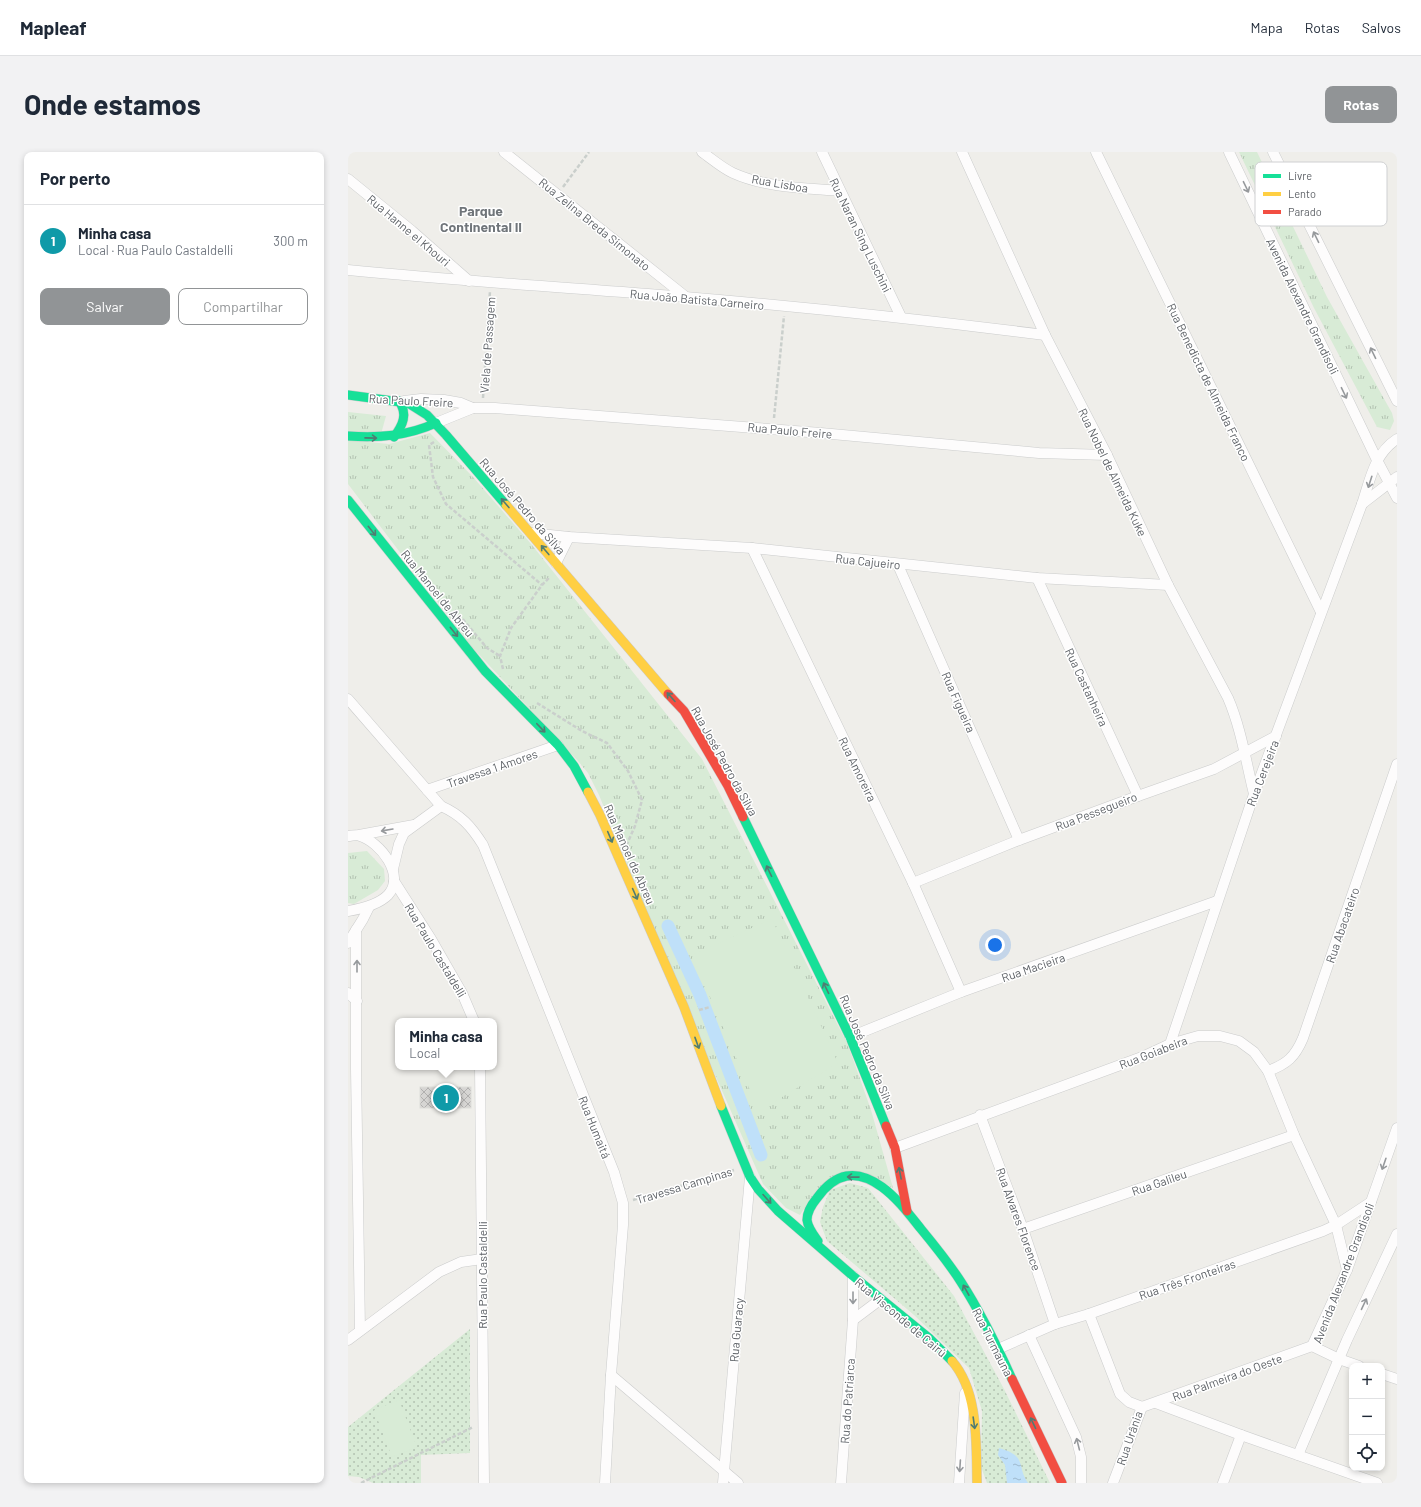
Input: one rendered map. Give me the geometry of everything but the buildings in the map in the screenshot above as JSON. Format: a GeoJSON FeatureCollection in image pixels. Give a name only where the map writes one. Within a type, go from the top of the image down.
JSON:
{"type":"FeatureCollection","features":[{"type":"Feature","properties":{"kind":"main road","name":"Rua Paulo Freire"},"geometry":{"type":"LineString","coordinates":[[348,395],[399,401]]}},
{"type":"Feature","properties":{"kind":"main road","name":"Rua José Pedro da Silva"},"geometry":{"type":"LineString","coordinates":[[399,401],[408,403],[436,423],[684,711],[728,786],[850,1037],[895,1148],[907,1211]]}},
{"type":"Feature","properties":{"kind":"main road"},"geometry":{"type":"LineString","coordinates":[[394,437],[400,430],[405,419],[404,408],[399,401]]}},
{"type":"Feature","properties":{"kind":"main road","name":"Rua Paulo Freire"},"geometry":{"type":"LineString","coordinates":[[348,436],[369,438],[394,437],[419,431],[436,423]]}},
{"type":"Feature","properties":{"kind":"main road","name":"Rua Manoel de Abreu"},"geometry":{"type":"LineString","coordinates":[[348,500],[485,671],[558,745],[574,766],[590,795],[620,859],[684,1007],[723,1113],[750,1177],[778,1211],[827,1254]]}},
{"type":"Feature","properties":{"kind":"main road","name":"Rua Turmauna"},"geometry":{"type":"LineString","coordinates":[[827,1254],[809,1228],[808,1218],[810,1207],[822,1191],[834,1179],[850,1175],[867,1178],[882,1187],[907,1211],[945,1258],[962,1283],[998,1349],[1062,1483]]}},
{"type":"Feature","properties":{"kind":"main road","name":"Rua Visconde de Cairú"},"geometry":{"type":"LineString","coordinates":[[827,1254],[945,1353],[957,1367],[965,1385]]}},
{"type":"Feature","properties":{"kind":"main road"},"geometry":{"type":"LineString","coordinates":[[965,1385],[972,1406],[975,1429],[977,1483]]}},
{"type":"Feature","properties":{"kind":"street","name":"Rua Zelina Breda Simonato"},"geometry":{"type":"LineString","coordinates":[[504,152],[686,297]]}},
{"type":"Feature","properties":{"kind":"street","name":"Rua Lisboa"},"geometry":{"type":"LineString","coordinates":[[702,152],[733,173],[760,182],[840,191]]}},
{"type":"Feature","properties":{"kind":"street","name":"Rua Naran Sing Luschini"},"geometry":{"type":"LineString","coordinates":[[822,152],[901,318]]}},
{"type":"Feature","properties":{"kind":"street","name":"Rua Nobel de Almeida Kuke"},"geometry":{"type":"LineString","coordinates":[[962,152],[1045,335],[1107,455],[1168,585],[1228,698],[1235,714],[1254,794]]}},
{"type":"Feature","properties":{"kind":"street","name":"Rua Benedicta de Almeida Franco"},"geometry":{"type":"LineString","coordinates":[[1096,152],[1321,612]]}},
{"type":"Feature","properties":{"kind":"street","name":"Avenida Alexandre Grandisoli"},"geometry":{"type":"LineString","coordinates":[[1229,152],[1255,206]]}},
{"type":"Feature","properties":{"kind":"street"},"geometry":{"type":"LineString","coordinates":[[1273,152],[1278,162]]}},
{"type":"Feature","properties":{"kind":"street","name":"Rua Hanne el Khouri"},"geometry":{"type":"LineString","coordinates":[[348,179],[412,231],[469,281]]}},
{"type":"Feature","properties":{"kind":"street","name":"Avenida Alexandre Grandisoli"},"geometry":{"type":"LineString","coordinates":[[1265,226],[1377,460],[1393,480],[1397,498]]}},
{"type":"Feature","properties":{"kind":"street"},"geometry":{"type":"LineString","coordinates":[[1310,226],[1397,400]]}},
{"type":"Feature","properties":{"kind":"street","name":"Rua João Batista Carneiro"},"geometry":{"type":"LineString","coordinates":[[348,270],[784,306],[1045,335]]}},
{"type":"Feature","properties":{"kind":"street","name":"Rua Paulo Freire"},"geometry":{"type":"LineString","coordinates":[[399,401],[421,399],[444,400],[478,408],[773,429],[1039,453],[1107,455]]}},
{"type":"Feature","properties":{"kind":"street","name":"Rua Paulo Freire"},"geometry":{"type":"LineString","coordinates":[[436,423],[478,408]]}},
{"type":"Feature","properties":{"kind":"street"},"geometry":{"type":"LineString","coordinates":[[1377,460],[1384,450],[1397,439]]}},
{"type":"Feature","properties":{"kind":"street","name":"Rua Cerejeira"},"geometry":{"type":"LineString","coordinates":[[1170,1044],[1254,794],[1377,460]]}},
{"type":"Feature","properties":{"kind":"street"},"geometry":{"type":"LineString","coordinates":[[1362,504],[1393,480]]}},
{"type":"Feature","properties":{"kind":"street","name":"Rua Cajueiro"},"geometry":{"type":"LineString","coordinates":[[531,533],[569,537],[752,548],[898,565],[1037,578],[1168,585]]}},
{"type":"Feature","properties":{"kind":"street"},"geometry":{"type":"LineString","coordinates":[[558,565],[569,537]]}},
{"type":"Feature","properties":{"kind":"street","name":"Rua Amoreira"},"geometry":{"type":"LineString","coordinates":[[752,548],[913,883],[961,992]]}},
{"type":"Feature","properties":{"kind":"street","name":"Rua Figueira"},"geometry":{"type":"LineString","coordinates":[[898,565],[1020,840]]}},
{"type":"Feature","properties":{"kind":"street","name":"Rua Castanheira"},"geometry":{"type":"LineString","coordinates":[[1037,578],[1138,796]]}},
{"type":"Feature","properties":{"kind":"street","name":"Rua Humaitá"},"geometry":{"type":"LineString","coordinates":[[348,699],[441,806],[454,812],[465,821],[483,845],[614,1172],[623,1203],[623,1225],[611,1375],[605,1483]]}},
{"type":"Feature","properties":{"kind":"street"},"geometry":{"type":"LineString","coordinates":[[348,714],[359,712]]}},
{"type":"Feature","properties":{"kind":"street","name":"Rua Pessegueiro"},"geometry":{"type":"LineString","coordinates":[[913,883],[1020,840],[1214,769],[1276,736]]}},
{"type":"Feature","properties":{"kind":"street","name":"Travessa 1 Amores"},"geometry":{"type":"LineString","coordinates":[[427,790],[558,745]]}},
{"type":"Feature","properties":{"kind":"street","name":"Rua Abacateiro"},"geometry":{"type":"LineString","coordinates":[[1268,1071],[1281,1066],[1298,1050],[1397,764]]}},
{"type":"Feature","properties":{"kind":"street"},"geometry":{"type":"LineString","coordinates":[[348,911],[369,907],[388,895],[394,882],[393,869],[400,838],[408,829],[441,806]]}},
{"type":"Feature","properties":{"kind":"street"},"geometry":{"type":"LineString","coordinates":[[348,836],[416,824]]}},
{"type":"Feature","properties":{"kind":"street"},"geometry":{"type":"LineString","coordinates":[[359,835],[378,847],[385,854],[393,869]]}},
{"type":"Feature","properties":{"kind":"street","name":"Rua Paulo Castaldelli"},"geometry":{"type":"LineString","coordinates":[[394,882],[431,939],[462,993],[473,1018]]}},
{"type":"Feature","properties":{"kind":"street","name":"Rua Macieira"},"geometry":{"type":"LineString","coordinates":[[850,1037],[961,992],[1217,901]]}},
{"type":"Feature","properties":{"kind":"street"},"geometry":{"type":"LineString","coordinates":[[348,943],[369,907]]}},
{"type":"Feature","properties":{"kind":"street"},"geometry":{"type":"LineString","coordinates":[[356,930],[356,1069],[360,1330]]}},
{"type":"Feature","properties":{"kind":"street"},"geometry":{"type":"LineString","coordinates":[[348,993],[357,1001]]}},
{"type":"Feature","properties":{"kind":"street","name":"Rua Goiabeira"},"geometry":{"type":"LineString","coordinates":[[895,1148],[1142,1057],[1170,1044],[1198,1036],[1220,1036],[1239,1041],[1254,1052],[1268,1071],[1294,1135],[1336,1225],[1347,1270]]}},
{"type":"Feature","properties":{"kind":"street","name":"Rua Paulo Castaldelli"},"geometry":{"type":"LineString","coordinates":[[480,1070],[484,1483]]}},
{"type":"Feature","properties":{"kind":"street","name":"Rua Alvares Florence"},"geometry":{"type":"LineString","coordinates":[[980,1116],[1023,1229],[1056,1324]]}},
{"type":"Feature","properties":{"kind":"street","name":"Avenida Alexandre Grandisoli"},"geometry":{"type":"LineString","coordinates":[[1350,1363],[1312,1346],[1347,1270],[1397,1128]]}},
{"type":"Feature","properties":{"kind":"street","name":"Rua Galileu"},"geometry":{"type":"LineString","coordinates":[[1023,1229],[1294,1135]]}},
{"type":"Feature","properties":{"kind":"street","name":"Rua Guaracy"},"geometry":{"type":"LineString","coordinates":[[722,1483],[750,1177]]}},
{"type":"Feature","properties":{"kind":"street","name":"Rua Três Fronteiras"},"geometry":{"type":"LineString","coordinates":[[998,1349],[1056,1324],[1089,1314],[1336,1225],[1371,1202]]}},
{"type":"Feature","properties":{"kind":"street"},"geometry":{"type":"LineString","coordinates":[[1298,1455],[1339,1359],[1393,1255],[1397,1234]]}},
{"type":"Feature","properties":{"kind":"street"},"geometry":{"type":"LineString","coordinates":[[348,1340],[440,1272],[460,1262],[482,1259]]}},
{"type":"Feature","properties":{"kind":"street","name":"Rua do Patriarca"},"geometry":{"type":"LineString","coordinates":[[841,1483],[853,1320],[853,1276]]}},
{"type":"Feature","properties":{"kind":"street"},"geometry":{"type":"LineString","coordinates":[[853,1320],[881,1300]]}},
{"type":"Feature","properties":{"kind":"street","name":"Rua Urânia"},"geometry":{"type":"LineString","coordinates":[[1089,1314],[1120,1394],[1129,1402],[1142,1407],[1114,1483]]}},
{"type":"Feature","properties":{"kind":"street"},"geometry":{"type":"LineString","coordinates":[[1029,1335],[1076,1437],[1081,1457],[1081,1483]]}},
{"type":"Feature","properties":{"kind":"street","name":"Rua Palmeira do Oeste"},"geometry":{"type":"LineString","coordinates":[[1142,1407],[1312,1346]]}},
{"type":"Feature","properties":{"kind":"street"},"geometry":{"type":"LineString","coordinates":[[611,1375],[738,1483]]}},
{"type":"Feature","properties":{"kind":"street"},"geometry":{"type":"LineString","coordinates":[[1385,1375],[1397,1379]]}},
{"type":"Feature","properties":{"kind":"street","name":"Rua Visconde de Cairú"},"geometry":{"type":"LineString","coordinates":[[959,1483],[965,1385]]}},
{"type":"Feature","properties":{"kind":"street"},"geometry":{"type":"LineString","coordinates":[[1156,1403],[1377,1483]]}},
{"type":"Feature","properties":{"kind":"street"},"geometry":{"type":"LineString","coordinates":[[1223,1483],[1241,1435]]}},
{"type":"Feature","properties":{"kind":"path"},"geometry":{"type":"LineString","coordinates":[[558,194],[589,152]]}},
{"type":"Feature","properties":{"kind":"path","name":"Viela de Passagem"},"geometry":{"type":"LineString","coordinates":[[478,408],[491,283]]}},
{"type":"Feature","properties":{"kind":"path"},"geometry":{"type":"LineString","coordinates":[[773,429],[784,306]]}},
{"type":"Feature","properties":{"kind":"path"},"geometry":{"type":"LineString","coordinates":[[446,435],[429,445],[433,477],[446,504],[542,585]]}},
{"type":"Feature","properties":{"kind":"path"},"geometry":{"type":"LineString","coordinates":[[507,674],[503,669],[500,656],[511,628],[558,565]]}},
{"type":"Feature","properties":{"kind":"path"},"geometry":{"type":"LineString","coordinates":[[536,702],[582,731],[607,743],[628,771],[642,800],[635,826],[620,859]]}},
{"type":"Feature","properties":{"kind":"path"},"geometry":{"type":"LineString","coordinates":[[695,1012],[710,1007]]}},
{"type":"Feature","properties":{"kind":"path","name":"Travessa Campinas"},"geometry":{"type":"LineString","coordinates":[[623,1203],[745,1166]]}},
{"type":"Feature","properties":{"kind":"path"},"geometry":{"type":"LineString","coordinates":[[361,1483],[483,1422]]}},
{"type":"Feature","properties":{"kind":"green space"},"geometry":{"type":"Polygon","coordinates":[[[1239,152],[1257,152],[1262,162],[1255,162],[1255,185],[1239,152]]]}},
{"type":"Feature","properties":{"kind":"green space"},"geometry":{"type":"Polygon","coordinates":[[[1275,226],[1293,226],[1327,297],[1392,413],[1394,421],[1390,430],[1377,427],[1314,308],[1275,226]]]}},
{"type":"Feature","properties":{"kind":"green space"},"geometry":{"type":"Polygon","coordinates":[[[348,412],[386,416],[381,434],[348,431],[348,412]]]}},
{"type":"Feature","properties":{"kind":"green space"},"geometry":{"type":"Polygon","coordinates":[[[430,433],[473,477],[532,545],[702,759],[848,1045],[871,1110],[893,1188],[868,1175],[818,1188],[800,1215],[786,1208],[763,1184],[690,1018],[599,795],[588,773],[472,647],[348,484],[348,440],[389,444],[430,433]]]}},
{"type":"Feature","properties":{"kind":"green space"},"geometry":{"type":"Polygon","coordinates":[[[367,851],[384,869],[385,881],[378,890],[354,904],[348,903],[348,853],[367,851]]]}},
{"type":"Feature","properties":{"kind":"green space"},"geometry":{"type":"Polygon","coordinates":[[[772,919],[838,1063],[759,1111],[692,955],[772,919]]]}},
{"type":"Feature","properties":{"kind":"green space"},"geometry":{"type":"Polygon","coordinates":[[[850,1183],[868,1188],[954,1296],[1004,1389],[1050,1483],[987,1483],[981,1467],[982,1411],[969,1368],[914,1315],[827,1241],[820,1222],[823,1207],[830,1190],[850,1183]]]}},
{"type":"Feature","properties":{"kind":"green space"},"geometry":{"type":"Polygon","coordinates":[[[470,1329],[470,1453],[421,1455],[421,1483],[373,1483],[359,1477],[348,1476],[348,1427],[470,1329]]]}},
{"type":"Feature","properties":{"kind":"green space"},"geometry":{"type":"Polygon","coordinates":[[[399,1400],[417,1447],[392,1457],[374,1410],[399,1400]]]}},
{"type":"Feature","properties":{"kind":"water"},"geometry":{"type":"Polygon","coordinates":[[[999,1448],[1014,1454],[1018,1458],[1024,1477],[1028,1483],[1007,1483],[1005,1465],[998,1455],[999,1448]]]}},
{"type":"Feature","properties":{"kind":"waterway"},"geometry":{"type":"LineString","coordinates":[[668,926],[700,995],[761,1155]]}},
{"type":"Feature","properties":{"kind":"traffic: fast"},"geometry":{"type":"LineString","coordinates":[[348,395],[408,403],[427,415],[506,505]]}},
{"type":"Feature","properties":{"kind":"traffic: fast"},"geometry":{"type":"LineString","coordinates":[[394,437],[402,424],[404,415],[399,401]]}},
{"type":"Feature","properties":{"kind":"traffic: fast"},"geometry":{"type":"LineString","coordinates":[[348,436],[371,437],[393,435],[415,431],[436,423]]}},
{"type":"Feature","properties":{"kind":"traffic: fast"},"geometry":{"type":"LineString","coordinates":[[348,500],[485,671],[558,745],[574,766],[588,792]]}},
{"type":"Feature","properties":{"kind":"traffic: fast"},"geometry":{"type":"LineString","coordinates":[[743,817],[850,1037],[886,1126]]}},
{"type":"Feature","properties":{"kind":"traffic: fast"},"geometry":{"type":"LineString","coordinates":[[721,1106],[750,1177],[758,1189],[778,1211],[853,1276],[929,1338],[952,1361]]}},
{"type":"Feature","properties":{"kind":"traffic: fast"},"geometry":{"type":"LineString","coordinates":[[818,1241],[808,1226],[808,1214],[815,1200],[831,1183],[846,1176],[855,1176],[863,1177],[882,1187],[893,1196],[907,1212],[942,1255],[956,1275],[995,1342],[1012,1379]]}},
{"type":"Feature","properties":{"kind":"traffic: slow"},"geometry":{"type":"LineString","coordinates":[[506,505],[668,694]]}},
{"type":"Feature","properties":{"kind":"traffic: slow"},"geometry":{"type":"LineString","coordinates":[[588,792],[600,815],[684,1007],[721,1106]]}},
{"type":"Feature","properties":{"kind":"traffic: slow"},"geometry":{"type":"LineString","coordinates":[[952,1361],[961,1374],[972,1403],[976,1435],[977,1483]]}},
{"type":"Feature","properties":{"kind":"traffic: jam"},"geometry":{"type":"LineString","coordinates":[[668,694],[684,711],[728,786],[743,817]]}},
{"type":"Feature","properties":{"kind":"traffic: jam"},"geometry":{"type":"LineString","coordinates":[[886,1126],[895,1148],[907,1211]]}},
{"type":"Feature","properties":{"kind":"traffic: jam"},"geometry":{"type":"LineString","coordinates":[[1012,1379],[1062,1483]]}},
{"type":"Feature","properties":{"kind":"place","name":"Minha casa"},"geometry":{"type":"Point","coordinates":[446,1098]}},
{"type":"Feature","properties":{"kind":"district","name":"Parque Continental II"},"geometry":{"type":"Point","coordinates":[481,218]}}]}
